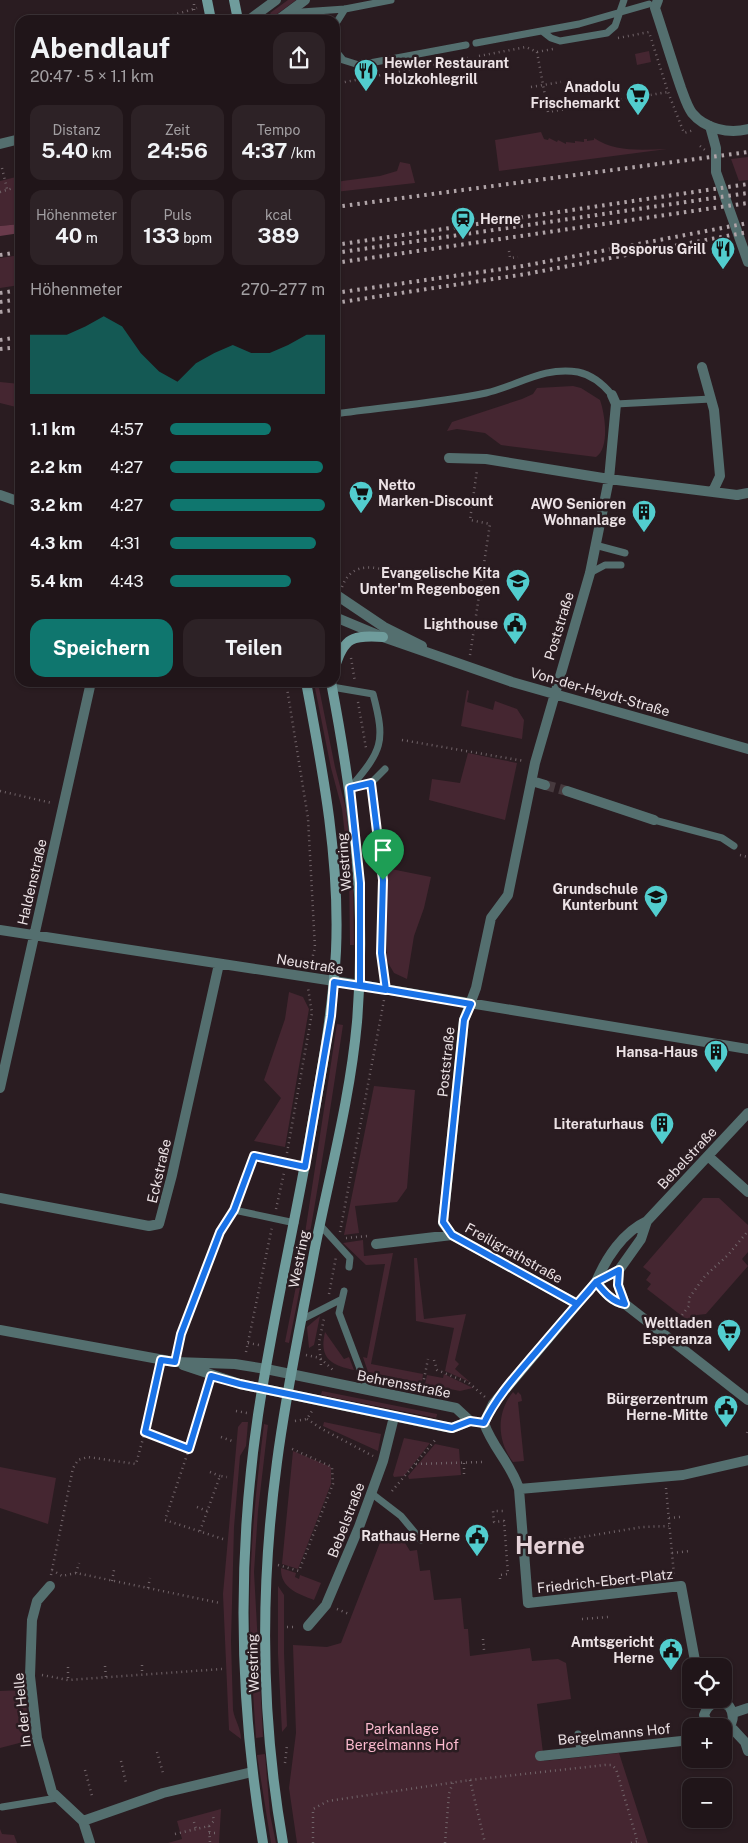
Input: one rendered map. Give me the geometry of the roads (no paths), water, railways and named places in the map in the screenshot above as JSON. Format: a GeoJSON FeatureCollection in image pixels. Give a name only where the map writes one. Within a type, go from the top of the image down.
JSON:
{"type":"FeatureCollection","features":[{"type":"Feature","properties":{"kind":"main road"},"geometry":{"type":"LineString","coordinates":[[207,0],[210,15]]}},
{"type":"Feature","properties":{"kind":"main road"},"geometry":{"type":"LineString","coordinates":[[234,0],[237,15]]}},
{"type":"Feature","properties":{"kind":"main road"},"geometry":{"type":"LineString","coordinates":[[340,657],[347,642],[357,636],[383,638]]}},
{"type":"Feature","properties":{"kind":"main road","name":"Westring"},"geometry":{"type":"LineString","coordinates":[[263,1843],[252,1772],[243,1669],[242,1608],[247,1506],[266,1369],[295,1223],[331,1016],[336,940],[334,861],[329,810],[307,687]]}},
{"type":"Feature","properties":{"kind":"main road","name":"Westring"},"geometry":{"type":"LineString","coordinates":[[283,1843],[274,1782],[268,1706],[265,1645],[268,1561],[287,1394],[351,1067],[360,985],[360,883],[350,788],[332,687]]}},
{"type":"Feature","properties":{"kind":"street"},"geometry":{"type":"LineString","coordinates":[[256,15],[276,0]]}},
{"type":"Feature","properties":{"kind":"street"},"geometry":{"type":"LineString","coordinates":[[284,15],[305,0]]}},
{"type":"Feature","properties":{"kind":"street"},"geometry":{"type":"LineString","coordinates":[[652,3],[689,109],[698,119],[710,126],[730,132],[748,129]]}},
{"type":"Feature","properties":{"kind":"street"},"geometry":{"type":"LineString","coordinates":[[710,126],[716,148],[716,172],[748,262]]}},
{"type":"Feature","properties":{"kind":"street"},"geometry":{"type":"LineString","coordinates":[[0,144],[15,140]]}},
{"type":"Feature","properties":{"kind":"street"},"geometry":{"type":"LineString","coordinates":[[702,367],[711,400],[720,476],[713,491]]}},
{"type":"Feature","properties":{"kind":"street","name":"Poststraße"},"geometry":{"type":"LineString","coordinates":[[452,1235],[443,1222],[464,1020],[471,1004],[491,918],[508,895],[535,763],[553,694],[590,573],[608,479],[614,399]]}},
{"type":"Feature","properties":{"kind":"street"},"geometry":{"type":"LineString","coordinates":[[449,458],[479,458],[608,479],[743,494]]}},
{"type":"Feature","properties":{"kind":"street"},"geometry":{"type":"LineString","coordinates":[[0,495],[15,500]]}},
{"type":"Feature","properties":{"kind":"street","name":"Von-der-Heydt-Straße"},"geometry":{"type":"LineString","coordinates":[[340,598],[384,627],[446,658]]}},
{"type":"Feature","properties":{"kind":"street","name":"Von-der-Heydt-Straße"},"geometry":{"type":"LineString","coordinates":[[340,619],[383,638],[553,694],[748,749]]}},
{"type":"Feature","properties":{"kind":"street","name":"Haldenstraße"},"geometry":{"type":"LineString","coordinates":[[0,1088],[90,687]]}},
{"type":"Feature","properties":{"kind":"street"},"geometry":{"type":"LineString","coordinates":[[532,781],[545,785]]}},
{"type":"Feature","properties":{"kind":"street"},"geometry":{"type":"LineString","coordinates":[[567,791],[654,820]]}},
{"type":"Feature","properties":{"kind":"street","name":"Neustraße"},"geometry":{"type":"LineString","coordinates":[[0,930],[360,985],[748,1049]]}},
{"type":"Feature","properties":{"kind":"street","name":"Eckstraße"},"geometry":{"type":"LineString","coordinates":[[0,1198],[149,1226],[159,1224],[172,1175],[218,964]]}},
{"type":"Feature","properties":{"kind":"street","name":"Neustraße"},"geometry":{"type":"LineString","coordinates":[[734,1047],[748,1055]]}},
{"type":"Feature","properties":{"kind":"street","name":"Bebelstraße"},"geometry":{"type":"LineString","coordinates":[[596,1282],[619,1270],[641,1239],[647,1222],[748,1112]]}},
{"type":"Feature","properties":{"kind":"street"},"geometry":{"type":"LineString","coordinates":[[708,1156],[748,1192]]}},
{"type":"Feature","properties":{"kind":"street","name":"Bebelstraße"},"geometry":{"type":"LineString","coordinates":[[484,1423],[493,1404],[596,1282],[605,1263],[621,1242],[637,1226],[647,1222]]}},
{"type":"Feature","properties":{"kind":"street","name":"Freiligrathstraße"},"geometry":{"type":"LineString","coordinates":[[376,1244],[452,1235],[577,1304]]}},
{"type":"Feature","properties":{"kind":"street"},"geometry":{"type":"LineString","coordinates":[[619,1270],[618,1285],[625,1304]]}},
{"type":"Feature","properties":{"kind":"street"},"geometry":{"type":"LineString","coordinates":[[596,1282],[608,1297],[618,1303],[625,1304],[748,1400]]}},
{"type":"Feature","properties":{"kind":"street","name":"Behrensstraße"},"geometry":{"type":"LineString","coordinates":[[0,1330],[161,1360],[235,1364],[266,1369],[456,1408],[470,1421],[452,1428],[394,1417],[211,1376],[175,1362]]}},
{"type":"Feature","properties":{"kind":"street","name":"Bebelstraße"},"geometry":{"type":"LineString","coordinates":[[308,1626],[326,1605],[383,1461],[394,1417]]}},
{"type":"Feature","properties":{"kind":"street"},"geometry":{"type":"LineString","coordinates":[[470,1421],[484,1423],[489,1439],[516,1479],[519,1489],[705,1472],[748,1460]]}},
{"type":"Feature","properties":{"kind":"street","name":"Friedrich-Ebert-Platz"},"geometry":{"type":"LineString","coordinates":[[519,1489],[528,1603],[680,1586],[694,1658]]}},
{"type":"Feature","properties":{"kind":"street","name":"In der Helle"},"geometry":{"type":"LineString","coordinates":[[50,1586],[40,1596],[34,1608],[30,1642],[30,1676],[39,1749],[48,1784],[57,1798],[83,1821]]}},
{"type":"Feature","properties":{"kind":"street"},"geometry":{"type":"LineString","coordinates":[[729,1708],[733,1712],[732,1721]]}},
{"type":"Feature","properties":{"kind":"street"},"geometry":{"type":"LineString","coordinates":[[733,1712],[748,1708]]}},
{"type":"Feature","properties":{"kind":"street"},"geometry":{"type":"LineString","coordinates":[[732,1732],[745,1742],[748,1751]]}},
{"type":"Feature","properties":{"kind":"street","name":"Bergelmanns Hof"},"geometry":{"type":"LineString","coordinates":[[540,1756],[682,1741]]}},
{"type":"Feature","properties":{"kind":"street"},"geometry":{"type":"LineString","coordinates":[[90,1843],[83,1821],[142,1800],[224,1777],[252,1772]]}},
{"type":"Feature","properties":{"kind":"lane"},"geometry":{"type":"LineString","coordinates":[[287,13],[345,9],[391,0]]}},
{"type":"Feature","properties":{"kind":"lane"},"geometry":{"type":"LineString","coordinates":[[542,31],[551,38],[560,41],[607,33],[615,26],[624,0]]}},
{"type":"Feature","properties":{"kind":"lane"},"geometry":{"type":"LineString","coordinates":[[476,43],[542,31],[620,13],[652,3]]}},
{"type":"Feature","properties":{"kind":"lane"},"geometry":{"type":"LineString","coordinates":[[340,17],[345,9]]}},
{"type":"Feature","properties":{"kind":"lane"},"geometry":{"type":"LineString","coordinates":[[340,56],[343,60],[359,65],[466,45]]}},
{"type":"Feature","properties":{"kind":"lane"},"geometry":{"type":"LineString","coordinates":[[340,413],[486,393],[537,375],[558,371],[579,372],[601,382],[614,399],[711,400]]}},
{"type":"Feature","properties":{"kind":"lane"},"geometry":{"type":"LineString","coordinates":[[595,545],[625,553]]}},
{"type":"Feature","properties":{"kind":"lane"},"geometry":{"type":"LineString","coordinates":[[590,573],[605,566],[621,565]]}},
{"type":"Feature","properties":{"kind":"lane"},"geometry":{"type":"LineString","coordinates":[[340,686],[374,694],[381,725],[376,755],[350,788]]}},
{"type":"Feature","properties":{"kind":"lane"},"geometry":{"type":"LineString","coordinates":[[350,788],[371,783],[385,769]]}},
{"type":"Feature","properties":{"kind":"lane"},"geometry":{"type":"LineString","coordinates":[[654,820],[722,838],[734,846]]}},
{"type":"Feature","properties":{"kind":"lane"},"geometry":{"type":"LineString","coordinates":[[175,1362],[181,1334],[214,1247],[234,1210],[254,1156],[305,1167]]}},
{"type":"Feature","properties":{"kind":"lane"},"geometry":{"type":"LineString","coordinates":[[234,1210],[295,1223]]}},
{"type":"Feature","properties":{"kind":"lane"},"geometry":{"type":"LineString","coordinates":[[320,1225],[339,1241],[350,1258],[349,1267]]}},
{"type":"Feature","properties":{"kind":"lane"},"geometry":{"type":"LineString","coordinates":[[344,1291],[340,1313],[368,1390]]}},
{"type":"Feature","properties":{"kind":"lane"},"geometry":{"type":"LineString","coordinates":[[301,1320],[342,1299]]}},
{"type":"Feature","properties":{"kind":"lane"},"geometry":{"type":"LineString","coordinates":[[371,1493],[401,1516],[421,1540]]}},
{"type":"Feature","properties":{"kind":"lane"},"geometry":{"type":"LineString","coordinates":[[578,1734],[580,1752]]}},
{"type":"Feature","properties":{"kind":"lane"},"geometry":{"type":"LineString","coordinates":[[2,1807],[57,1798]]}},
{"type":"Feature","properties":{"kind":"tunnel"},"geometry":{"type":"LineString","coordinates":[[545,785],[567,791]]}},
{"type":"Feature","properties":{"kind":"railway"},"geometry":{"type":"LineString","coordinates":[[340,206],[748,152]]}},
{"type":"Feature","properties":{"kind":"railway"},"geometry":{"type":"LineString","coordinates":[[340,244],[748,184]]}},
{"type":"Feature","properties":{"kind":"railway"},"geometry":{"type":"LineString","coordinates":[[340,252],[748,193]]}},
{"type":"Feature","properties":{"kind":"railway"},"geometry":{"type":"LineString","coordinates":[[340,262],[748,203]]}},
{"type":"Feature","properties":{"kind":"railway"},"geometry":{"type":"LineString","coordinates":[[340,292],[523,266],[748,223]]}},
{"type":"Feature","properties":{"kind":"railway"},"geometry":{"type":"LineString","coordinates":[[340,302],[526,274],[748,232]]}},
{"type":"Feature","properties":{"kind":"railway"},"geometry":{"type":"LineString","coordinates":[[0,255],[15,253]]}},
{"type":"Feature","properties":{"kind":"railway"},"geometry":{"type":"LineString","coordinates":[[0,293],[15,291]]}},
{"type":"Feature","properties":{"kind":"railway"},"geometry":{"type":"LineString","coordinates":[[0,302],[15,300]]}},
{"type":"Feature","properties":{"kind":"railway"},"geometry":{"type":"LineString","coordinates":[[0,312],[15,310]]}},
{"type":"Feature","properties":{"kind":"railway"},"geometry":{"type":"LineString","coordinates":[[0,340],[15,338]]}},
{"type":"Feature","properties":{"kind":"railway"},"geometry":{"type":"LineString","coordinates":[[0,349],[15,348]]}},
{"type":"Feature","properties":{"kind":"place","name":"Hewler Restaurant Holzkohlegrill"},"geometry":{"type":"Point","coordinates":[366,92]}},
{"type":"Feature","properties":{"kind":"place","name":"Anadolu Frischemarkt"},"geometry":{"type":"Point","coordinates":[638,116]}},
{"type":"Feature","properties":{"kind":"place","name":"Herne"},"geometry":{"type":"Point","coordinates":[463,240]}},
{"type":"Feature","properties":{"kind":"place","name":"Bosporus Grill"},"geometry":{"type":"Point","coordinates":[723,270]}},
{"type":"Feature","properties":{"kind":"place","name":"Netto Marken-Discount"},"geometry":{"type":"Point","coordinates":[361,514]}},
{"type":"Feature","properties":{"kind":"place","name":"AWO Senioren Wohnanlage"},"geometry":{"type":"Point","coordinates":[644,533]}},
{"type":"Feature","properties":{"kind":"place","name":"Evangelische Kita Unter'm Regenbogen"},"geometry":{"type":"Point","coordinates":[518,602]}},
{"type":"Feature","properties":{"kind":"place","name":"Lighthouse"},"geometry":{"type":"Point","coordinates":[515,645]}},
{"type":"Feature","properties":{"kind":"place","name":"Grundschule Kunterbunt"},"geometry":{"type":"Point","coordinates":[656,918]}},
{"type":"Feature","properties":{"kind":"place","name":"Hansa-Haus"},"geometry":{"type":"Point","coordinates":[716,1073]}},
{"type":"Feature","properties":{"kind":"place","name":"Literaturhaus"},"geometry":{"type":"Point","coordinates":[662,1145]}},
{"type":"Feature","properties":{"kind":"place","name":"Weltladen Esperanza"},"geometry":{"type":"Point","coordinates":[729,1352]}},
{"type":"Feature","properties":{"kind":"place","name":"Bürgerzentrum Herne-Mitte"},"geometry":{"type":"Point","coordinates":[726,1428]}},
{"type":"Feature","properties":{"kind":"place","name":"Rathaus Herne"},"geometry":{"type":"Point","coordinates":[477,1557]}},
{"type":"Feature","properties":{"kind":"place","name":"Amtsgericht Herne"},"geometry":{"type":"Point","coordinates":[671,1671]}},
{"type":"Feature","properties":{"kind":"district","name":"Herne"},"geometry":{"type":"Point","coordinates":[550,1545]}},
{"type":"Feature","properties":{"kind":"park label","name":"Parkanlage Bergelmanns Hof"},"geometry":{"type":"Point","coordinates":[402,1738]}}]}
